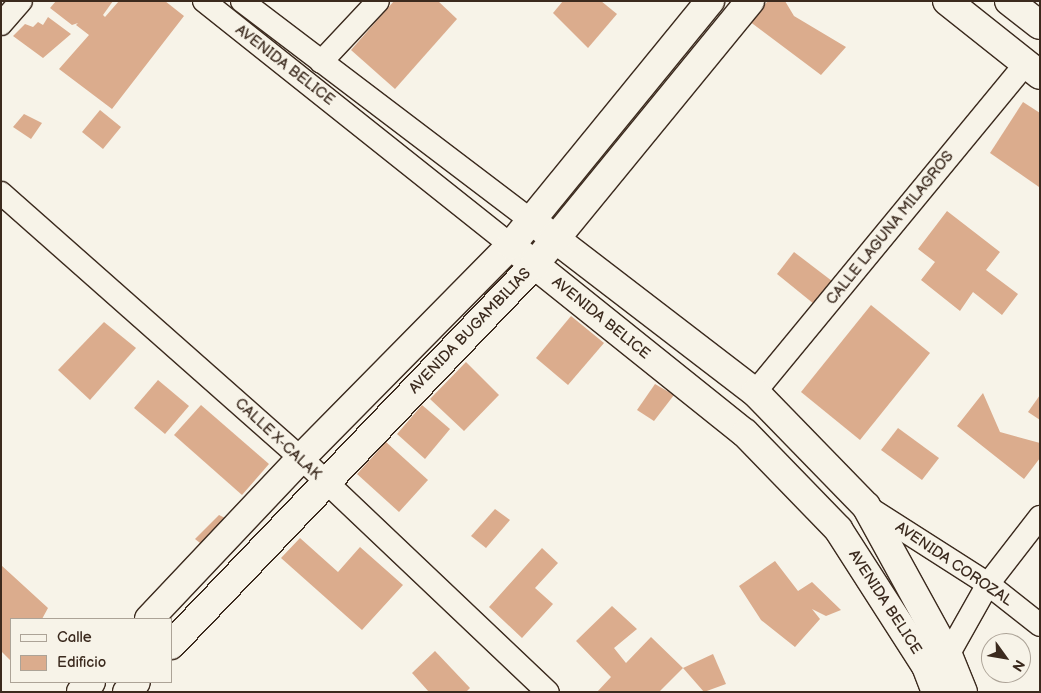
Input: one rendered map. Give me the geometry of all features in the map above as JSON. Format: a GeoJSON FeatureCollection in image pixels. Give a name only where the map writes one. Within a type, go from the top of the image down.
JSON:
{"type":"FeatureCollection","features":[{"type":"Feature","properties":{"kind":"main road","name":"AVENIDA BUGAMBILIAS"},"geometry":{"type":"LineString","coordinates":[[150,618],[301,458],[511,245],[710,1]]}},
{"type":"Feature","properties":{"kind":"main road","name":"AVENIDA BUGAMBILIAS"},"geometry":{"type":"LineString","coordinates":[[172,644],[534,265],[750,1]]}},
{"type":"Feature","properties":{"kind":"main road"},"geometry":{"type":"LineString","coordinates":[[947,1],[1033,69]]}},
{"type":"Feature","properties":{"kind":"main road"},"geometry":{"type":"LineString","coordinates":[[1009,1],[1040,26]]}},
{"type":"Feature","properties":{"kind":"main road","name":"AVENIDA BELICE"},"geometry":{"type":"LineString","coordinates":[[531,220],[755,392],[866,506],[948,654],[963,692]]}},
{"type":"Feature","properties":{"kind":"main road","name":"AVENIDA BELICE"},"geometry":{"type":"LineString","coordinates":[[511,245],[745,433],[838,528],[926,666],[936,692]]}},
{"type":"Feature","properties":{"kind":"street"},"geometry":{"type":"LineString","coordinates":[[1,24],[21,1]]}},
{"type":"Feature","properties":{"kind":"street","name":"AVENIDA BELICE"},"geometry":{"type":"LineString","coordinates":[[204,1],[511,245]]}},
{"type":"Feature","properties":{"kind":"street","name":"AVENIDA BELICE"},"geometry":{"type":"LineString","coordinates":[[242,1],[531,220]]}},
{"type":"Feature","properties":{"kind":"street"},"geometry":{"type":"LineString","coordinates":[[321,62],[378,1]]}},
{"type":"Feature","properties":{"kind":"street","name":"CALLE LAGUNA MILAGROS"},"geometry":{"type":"LineString","coordinates":[[755,392],[1033,69]]}},
{"type":"Feature","properties":{"kind":"street","name":"CALLE X-CALAK"},"geometry":{"type":"LineString","coordinates":[[1,193],[301,458],[548,692]]}},
{"type":"Feature","properties":{"kind":"street","name":"AVENIDA COROZAL"},"geometry":{"type":"LineString","coordinates":[[866,506],[988,584],[1040,625]]}},
{"type":"Feature","properties":{"kind":"street"},"geometry":{"type":"LineString","coordinates":[[948,654],[988,584],[1040,517]]}},
{"type":"Feature","properties":{"kind":"building"},"geometry":{"type":"Polygon","coordinates":[[[56,1],[113,1],[103,15],[105,17],[119,1],[165,1],[184,16],[112,109],[59,69],[89,35],[76,25],[78,23],[72,25],[50,8],[56,1]]]}},
{"type":"Feature","properties":{"kind":"building"},"geometry":{"type":"Polygon","coordinates":[[[394,1],[438,1],[457,19],[395,89],[351,50],[394,1]]]}},
{"type":"Feature","properties":{"kind":"building"},"geometry":{"type":"Polygon","coordinates":[[[563,1],[601,1],[617,14],[588,48],[553,13],[563,1]]]}},
{"type":"Feature","properties":{"kind":"building"},"geometry":{"type":"Polygon","coordinates":[[[768,1],[785,1],[794,16],[846,47],[821,75],[749,21],[768,1]]]}},
{"type":"Feature","properties":{"kind":"building"},"geometry":{"type":"Polygon","coordinates":[[[48,17],[71,34],[43,58],[13,36],[25,24],[33,27],[38,22],[43,25],[48,17]]]}},
{"type":"Feature","properties":{"kind":"building"},"geometry":{"type":"Polygon","coordinates":[[[1023,102],[1040,113],[1039,187],[990,153],[1023,102]]]}},
{"type":"Feature","properties":{"kind":"building"},"geometry":{"type":"Polygon","coordinates":[[[100,110],[121,127],[103,149],[82,132],[100,110]]]}},
{"type":"Feature","properties":{"kind":"building"},"geometry":{"type":"Polygon","coordinates":[[[24,114],[42,123],[31,139],[13,127],[24,114]]]}},
{"type":"Feature","properties":{"kind":"building"},"geometry":{"type":"Polygon","coordinates":[[[947,211],[1000,252],[986,270],[1018,294],[1002,315],[973,292],[960,311],[921,280],[935,262],[918,249],[947,211]]]}},
{"type":"Feature","properties":{"kind":"building"},"geometry":{"type":"Polygon","coordinates":[[[794,252],[832,281],[814,304],[777,274],[794,252]]]}},
{"type":"Feature","properties":{"kind":"building"},"geometry":{"type":"Polygon","coordinates":[[[871,305],[930,353],[860,440],[801,392],[871,305]]]}},
{"type":"Feature","properties":{"kind":"building"},"geometry":{"type":"Polygon","coordinates":[[[571,316],[604,343],[568,385],[536,358],[571,316]]]}},
{"type":"Feature","properties":{"kind":"building"},"geometry":{"type":"Polygon","coordinates":[[[104,322],[136,348],[90,400],[58,370],[104,322]]]}},
{"type":"Feature","properties":{"kind":"building"},"geometry":{"type":"Polygon","coordinates":[[[466,362],[499,395],[464,431],[430,399],[466,362]]]}},
{"type":"Feature","properties":{"kind":"building"},"geometry":{"type":"Polygon","coordinates":[[[158,380],[189,406],[165,434],[134,408],[158,380]]]}},
{"type":"Feature","properties":{"kind":"building"},"geometry":{"type":"Polygon","coordinates":[[[655,384],[674,395],[654,421],[637,410],[655,384]]]}},
{"type":"Feature","properties":{"kind":"building"},"geometry":{"type":"Polygon","coordinates":[[[983,393],[1000,432],[1040,443],[1040,458],[1024,479],[957,426],[983,393]]]}},
{"type":"Feature","properties":{"kind":"building"},"geometry":{"type":"Polygon","coordinates":[[[1040,395],[1040,420],[1028,412],[1040,395]]]}},
{"type":"Feature","properties":{"kind":"building"},"geometry":{"type":"Polygon","coordinates":[[[201,405],[269,464],[242,495],[174,435],[201,405]]]}},
{"type":"Feature","properties":{"kind":"building"},"geometry":{"type":"Polygon","coordinates":[[[422,405],[450,429],[425,459],[397,434],[422,405]]]}},
{"type":"Feature","properties":{"kind":"building"},"geometry":{"type":"Polygon","coordinates":[[[898,428],[939,458],[922,480],[881,450],[898,428]]]}},
{"type":"Feature","properties":{"kind":"building"},"geometry":{"type":"Polygon","coordinates":[[[386,442],[428,480],[399,512],[357,474],[386,442]]]}},
{"type":"Feature","properties":{"kind":"building"},"geometry":{"type":"Polygon","coordinates":[[[495,509],[510,520],[486,548],[471,536],[495,509]]]}},
{"type":"Feature","properties":{"kind":"building"},"geometry":{"type":"Polygon","coordinates":[[[219,515],[233,522],[209,550],[195,539],[219,515]]]}},
{"type":"Feature","properties":{"kind":"building"},"geometry":{"type":"Polygon","coordinates":[[[300,538],[338,572],[360,547],[403,585],[362,630],[281,558],[300,538]]]}},
{"type":"Feature","properties":{"kind":"building"},"geometry":{"type":"Polygon","coordinates":[[[542,548],[558,563],[535,588],[553,604],[522,638],[489,607],[542,548]]]}},
{"type":"Feature","properties":{"kind":"building"},"geometry":{"type":"Polygon","coordinates":[[[775,561],[798,591],[812,582],[841,610],[826,616],[812,609],[820,619],[795,647],[761,620],[739,586],[775,561]]]}},
{"type":"Feature","properties":{"kind":"building"},"geometry":{"type":"Polygon","coordinates":[[[1,565],[48,608],[43,618],[10,618],[10,660],[1,651],[1,565]]]}},
{"type":"Feature","properties":{"kind":"building"},"geometry":{"type":"Polygon","coordinates":[[[612,606],[637,629],[614,648],[626,663],[651,637],[683,668],[659,692],[597,692],[611,677],[576,641],[612,606]]]}},
{"type":"Feature","properties":{"kind":"building"},"geometry":{"type":"Polygon","coordinates":[[[435,651],[470,688],[466,692],[429,692],[412,673],[435,651]]]}},
{"type":"Feature","properties":{"kind":"building"},"geometry":{"type":"Polygon","coordinates":[[[713,654],[726,684],[704,692],[683,668],[713,654]]]}}]}
